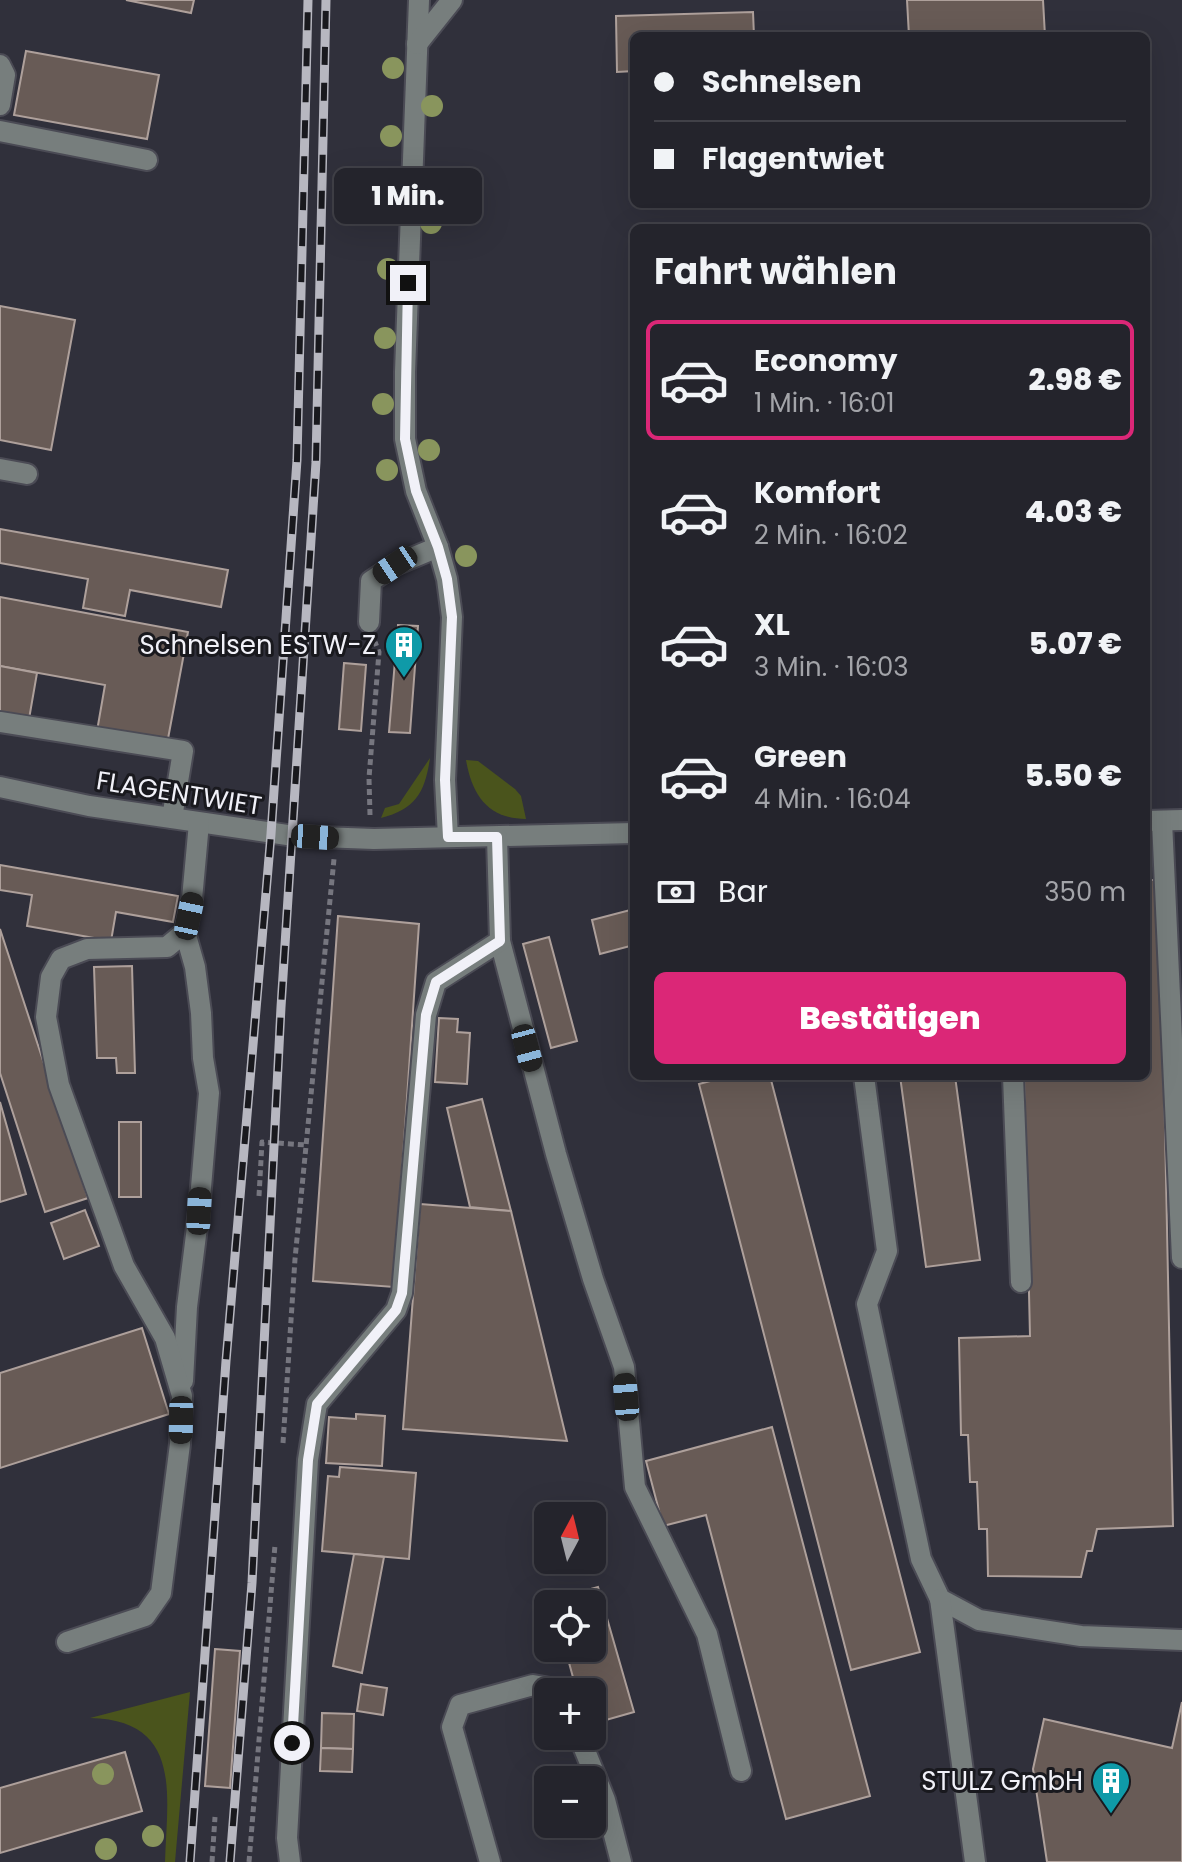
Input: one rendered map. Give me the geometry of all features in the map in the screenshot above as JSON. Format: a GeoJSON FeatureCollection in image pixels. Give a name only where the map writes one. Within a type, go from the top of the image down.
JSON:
{"type":"FeatureCollection","features":[{"type":"Feature","properties":{"kind":"street"},"geometry":{"type":"LineString","coordinates":[[419,0],[405,439],[416,491],[447,579],[452,617],[445,780],[448,837]]}},
{"type":"Feature","properties":{"kind":"street"},"geometry":{"type":"LineString","coordinates":[[417,44],[452,0]]}},
{"type":"Feature","properties":{"kind":"street"},"geometry":{"type":"LineString","coordinates":[[0,65],[5,75],[0,105]]}},
{"type":"Feature","properties":{"kind":"street"},"geometry":{"type":"LineString","coordinates":[[0,131],[147,160]]}},
{"type":"Feature","properties":{"kind":"street"},"geometry":{"type":"LineString","coordinates":[[0,469],[27,474]]}},
{"type":"Feature","properties":{"kind":"street"},"geometry":{"type":"LineString","coordinates":[[369,622],[371,581],[395,565],[438,547]]}},
{"type":"Feature","properties":{"kind":"street"},"geometry":{"type":"LineString","coordinates":[[0,722],[183,751],[172,818]]}},
{"type":"Feature","properties":{"kind":"street","name":"FLAGENTWIET"},"geometry":{"type":"LineString","coordinates":[[0,787],[89,806],[271,834],[374,839],[630,833]]}},
{"type":"Feature","properties":{"kind":"street"},"geometry":{"type":"LineString","coordinates":[[1163,820],[1155,861],[1182,1258]]}},
{"type":"Feature","properties":{"kind":"street"},"geometry":{"type":"LineString","coordinates":[[67,1642],[145,1616],[161,1593],[180,1444],[187,1307],[209,1093],[195,967],[185,932],[192,899],[199,823]]}},
{"type":"Feature","properties":{"kind":"street"},"geometry":{"type":"LineString","coordinates":[[497,837],[500,941],[568,1196],[624,1367],[635,1487],[707,1634],[741,1771]]}},
{"type":"Feature","properties":{"kind":"street"},"geometry":{"type":"LineString","coordinates":[[182,1396],[165,1338],[124,1266],[95,1190],[59,1085],[46,1017],[51,977],[61,959],[87,949],[167,947],[185,932]]}},
{"type":"Feature","properties":{"kind":"street"},"geometry":{"type":"LineString","coordinates":[[290,1862],[287,1838],[308,1460],[317,1404],[396,1310],[402,1293],[426,1015],[436,982],[500,941]]}},
{"type":"Feature","properties":{"kind":"street"},"geometry":{"type":"LineString","coordinates":[[865,1080],[887,1251],[867,1304],[921,1559],[940,1599],[975,1862]]}},
{"type":"Feature","properties":{"kind":"street"},"geometry":{"type":"LineString","coordinates":[[1013,1080],[1021,1282]]}},
{"type":"Feature","properties":{"kind":"street"},"geometry":{"type":"LineString","coordinates":[[940,1599],[979,1620],[1081,1636],[1182,1640]]}},
{"type":"Feature","properties":{"kind":"street"},"geometry":{"type":"LineString","coordinates":[[490,1862],[452,1727],[460,1705],[534,1685]]}},
{"type":"Feature","properties":{"kind":"street"},"geometry":{"type":"LineString","coordinates":[[585,1750],[605,1800],[621,1862]]}},
{"type":"Feature","properties":{"kind":"path"},"geometry":{"type":"LineString","coordinates":[[369,622],[379,652],[369,778],[369,810],[374,839]]}},
{"type":"Feature","properties":{"kind":"path"},"geometry":{"type":"LineString","coordinates":[[282,1449],[295,1259],[336,838]]}},
{"type":"Feature","properties":{"kind":"path"},"geometry":{"type":"LineString","coordinates":[[259,1196],[262,1142],[306,1145]]}},
{"type":"Feature","properties":{"kind":"path"},"geometry":{"type":"LineString","coordinates":[[249,1862],[276,1542]]}},
{"type":"Feature","properties":{"kind":"path"},"geometry":{"type":"LineString","coordinates":[[212,1862],[215,1817]]}},
{"type":"Feature","properties":{"kind":"green space"},"geometry":{"type":"Polygon","coordinates":[[[430,758],[422,790],[417,797],[403,810],[381,818],[385,808],[399,804],[430,758]]]}},
{"type":"Feature","properties":{"kind":"green space"},"geometry":{"type":"Polygon","coordinates":[[[466,760],[478,761],[515,789],[521,796],[526,819],[501,815],[484,803],[473,784],[466,760]]]}},
{"type":"Feature","properties":{"kind":"green space"},"geometry":{"type":"Polygon","coordinates":[[[190,1692],[175,1862],[165,1862],[167,1788],[155,1747],[141,1732],[120,1722],[90,1718],[190,1692]]]}},
{"type":"Feature","properties":{"kind":"building"},"geometry":{"type":"Polygon","coordinates":[[[126,0],[194,0],[191,13],[126,0]]]}},
{"type":"Feature","properties":{"kind":"building"},"geometry":{"type":"Polygon","coordinates":[[[907,0],[1043,0],[1045,32],[909,32],[907,0]]]}},
{"type":"Feature","properties":{"kind":"building"},"geometry":{"type":"Polygon","coordinates":[[[753,12],[754,32],[630,32],[630,71],[617,72],[616,16],[753,12]]]}},
{"type":"Feature","properties":{"kind":"building"},"geometry":{"type":"Polygon","coordinates":[[[26,51],[159,75],[147,139],[14,115],[26,51]]]}},
{"type":"Feature","properties":{"kind":"building"},"geometry":{"type":"Polygon","coordinates":[[[0,306],[75,320],[51,450],[0,440],[0,306]]]}},
{"type":"Feature","properties":{"kind":"building"},"geometry":{"type":"Polygon","coordinates":[[[0,529],[228,570],[221,607],[130,590],[125,616],[83,608],[88,579],[0,563],[0,529]]]}},
{"type":"Feature","properties":{"kind":"building"},"geometry":{"type":"Polygon","coordinates":[[[0,597],[188,632],[167,744],[97,731],[105,685],[0,666],[0,597]]]}},
{"type":"Feature","properties":{"kind":"building","name":"Schnelsen ESTW-Z"},"geometry":{"type":"Polygon","coordinates":[[[398,625],[418,626],[410,733],[389,732],[398,625]]]}},
{"type":"Feature","properties":{"kind":"building"},"geometry":{"type":"Polygon","coordinates":[[[344,663],[366,665],[361,731],[339,729],[344,663]]]}},
{"type":"Feature","properties":{"kind":"building"},"geometry":{"type":"Polygon","coordinates":[[[0,666],[37,673],[29,719],[0,714],[0,666]]]}},
{"type":"Feature","properties":{"kind":"building"},"geometry":{"type":"Polygon","coordinates":[[[0,865],[178,896],[173,922],[116,912],[111,941],[27,926],[32,895],[0,890],[0,865]]]}},
{"type":"Feature","properties":{"kind":"building"},"geometry":{"type":"Polygon","coordinates":[[[1150,880],[1160,880],[1173,1526],[1097,1529],[1092,1551],[1087,1551],[1081,1577],[988,1576],[987,1529],[979,1529],[977,1482],[970,1482],[968,1435],[961,1435],[959,1338],[1030,1336],[1024,1080],[1150,1080],[1150,880]]]}},
{"type":"Feature","properties":{"kind":"building"},"geometry":{"type":"Polygon","coordinates":[[[630,910],[630,946],[600,954],[592,920],[630,910]]]}},
{"type":"Feature","properties":{"kind":"building"},"geometry":{"type":"Polygon","coordinates":[[[338,916],[419,924],[394,1287],[313,1281],[338,916]]]}},
{"type":"Feature","properties":{"kind":"building"},"geometry":{"type":"Polygon","coordinates":[[[0,929],[88,1198],[45,1212],[0,1073],[0,929]]]}},
{"type":"Feature","properties":{"kind":"building"},"geometry":{"type":"Polygon","coordinates":[[[549,937],[577,1041],[551,1048],[523,944],[549,937]]]}},
{"type":"Feature","properties":{"kind":"building"},"geometry":{"type":"Polygon","coordinates":[[[132,966],[135,1073],[117,1073],[116,1058],[97,1058],[94,967],[132,966]]]}},
{"type":"Feature","properties":{"kind":"building"},"geometry":{"type":"Polygon","coordinates":[[[439,1018],[458,1019],[457,1032],[470,1033],[467,1084],[435,1082],[439,1018]]]}},
{"type":"Feature","properties":{"kind":"building"},"geometry":{"type":"Polygon","coordinates":[[[714,1080],[771,1080],[920,1652],[851,1670],[699,1084],[714,1080]]]}},
{"type":"Feature","properties":{"kind":"building"},"geometry":{"type":"Polygon","coordinates":[[[901,1080],[956,1080],[980,1260],[926,1267],[901,1080]]]}},
{"type":"Feature","properties":{"kind":"building"},"geometry":{"type":"Polygon","coordinates":[[[482,1099],[511,1211],[470,1207],[447,1108],[482,1099]]]}},
{"type":"Feature","properties":{"kind":"building"},"geometry":{"type":"Polygon","coordinates":[[[0,1102],[26,1194],[0,1202],[0,1102]]]}},
{"type":"Feature","properties":{"kind":"building"},"geometry":{"type":"Polygon","coordinates":[[[119,1122],[141,1122],[141,1197],[119,1197],[119,1122]]]}},
{"type":"Feature","properties":{"kind":"building"},"geometry":{"type":"Polygon","coordinates":[[[420,1204],[511,1211],[567,1441],[403,1429],[420,1204]]]}},
{"type":"Feature","properties":{"kind":"building"},"geometry":{"type":"Polygon","coordinates":[[[85,1210],[99,1246],[64,1259],[51,1223],[85,1210]]]}},
{"type":"Feature","properties":{"kind":"building"},"geometry":{"type":"Polygon","coordinates":[[[142,1328],[169,1414],[0,1468],[0,1373],[142,1328]]]}},
{"type":"Feature","properties":{"kind":"building"},"geometry":{"type":"Polygon","coordinates":[[[356,1414],[385,1416],[382,1466],[326,1463],[329,1417],[356,1419],[356,1414]]]}},
{"type":"Feature","properties":{"kind":"building"},"geometry":{"type":"Polygon","coordinates":[[[772,1427],[870,1796],[786,1819],[706,1515],[663,1526],[646,1461],[772,1427]]]}},
{"type":"Feature","properties":{"kind":"building"},"geometry":{"type":"Polygon","coordinates":[[[340,1467],[416,1473],[409,1559],[322,1551],[328,1476],[339,1477],[340,1467]]]}},
{"type":"Feature","properties":{"kind":"building"},"geometry":{"type":"Polygon","coordinates":[[[354,1554],[384,1557],[362,1673],[333,1666],[354,1554]]]}},
{"type":"Feature","properties":{"kind":"building"},"geometry":{"type":"Polygon","coordinates":[[[606,1615],[634,1712],[606,1720],[606,1678],[573,1678],[569,1662],[606,1662],[606,1615]]]}},
{"type":"Feature","properties":{"kind":"building"},"geometry":{"type":"Polygon","coordinates":[[[215,1649],[240,1651],[230,1788],[205,1786],[215,1649]]]}},
{"type":"Feature","properties":{"kind":"building"},"geometry":{"type":"Polygon","coordinates":[[[361,1684],[387,1688],[383,1715],[357,1711],[361,1684]]]}},
{"type":"Feature","properties":{"kind":"building","name":"STULZ GmbH"},"geometry":{"type":"Polygon","coordinates":[[[1182,1702],[1182,1862],[1047,1862],[1033,1769],[1044,1719],[1172,1748],[1182,1702]]]}},
{"type":"Feature","properties":{"kind":"building"},"geometry":{"type":"Polygon","coordinates":[[[322,1713],[354,1714],[353,1749],[321,1748],[322,1713]]]}},
{"type":"Feature","properties":{"kind":"building"},"geometry":{"type":"Polygon","coordinates":[[[321,1748],[353,1749],[352,1772],[320,1771],[321,1748]]]}},
{"type":"Feature","properties":{"kind":"building"},"geometry":{"type":"Polygon","coordinates":[[[125,1752],[142,1811],[0,1853],[0,1788],[125,1752]]]}},
{"type":"Feature","properties":{"kind":"railway"},"geometry":{"type":"LineString","coordinates":[[190,1862],[226,1361],[271,834],[297,460],[308,0]]}},
{"type":"Feature","properties":{"kind":"railway"},"geometry":{"type":"LineString","coordinates":[[230,1862],[252,1583],[281,1007],[316,462],[326,0]]}},
{"type":"Feature","properties":{"kind":"place","name":"Schnelsen ESTW-Z"},"geometry":{"type":"Point","coordinates":[404,679]}},
{"type":"Feature","properties":{"kind":"place","name":"STULZ GmbH"},"geometry":{"type":"Point","coordinates":[1111,1815]}},
{"type":"Feature","properties":{"kind":"route"},"geometry":{"type":"LineString","coordinates":[[292,1743],[308,1460],[317,1404],[396,1310],[402,1293],[426,1015],[436,982],[500,941],[497,837],[448,837],[445,780],[452,617],[447,579],[416,491],[405,439],[408,283]]}}]}
